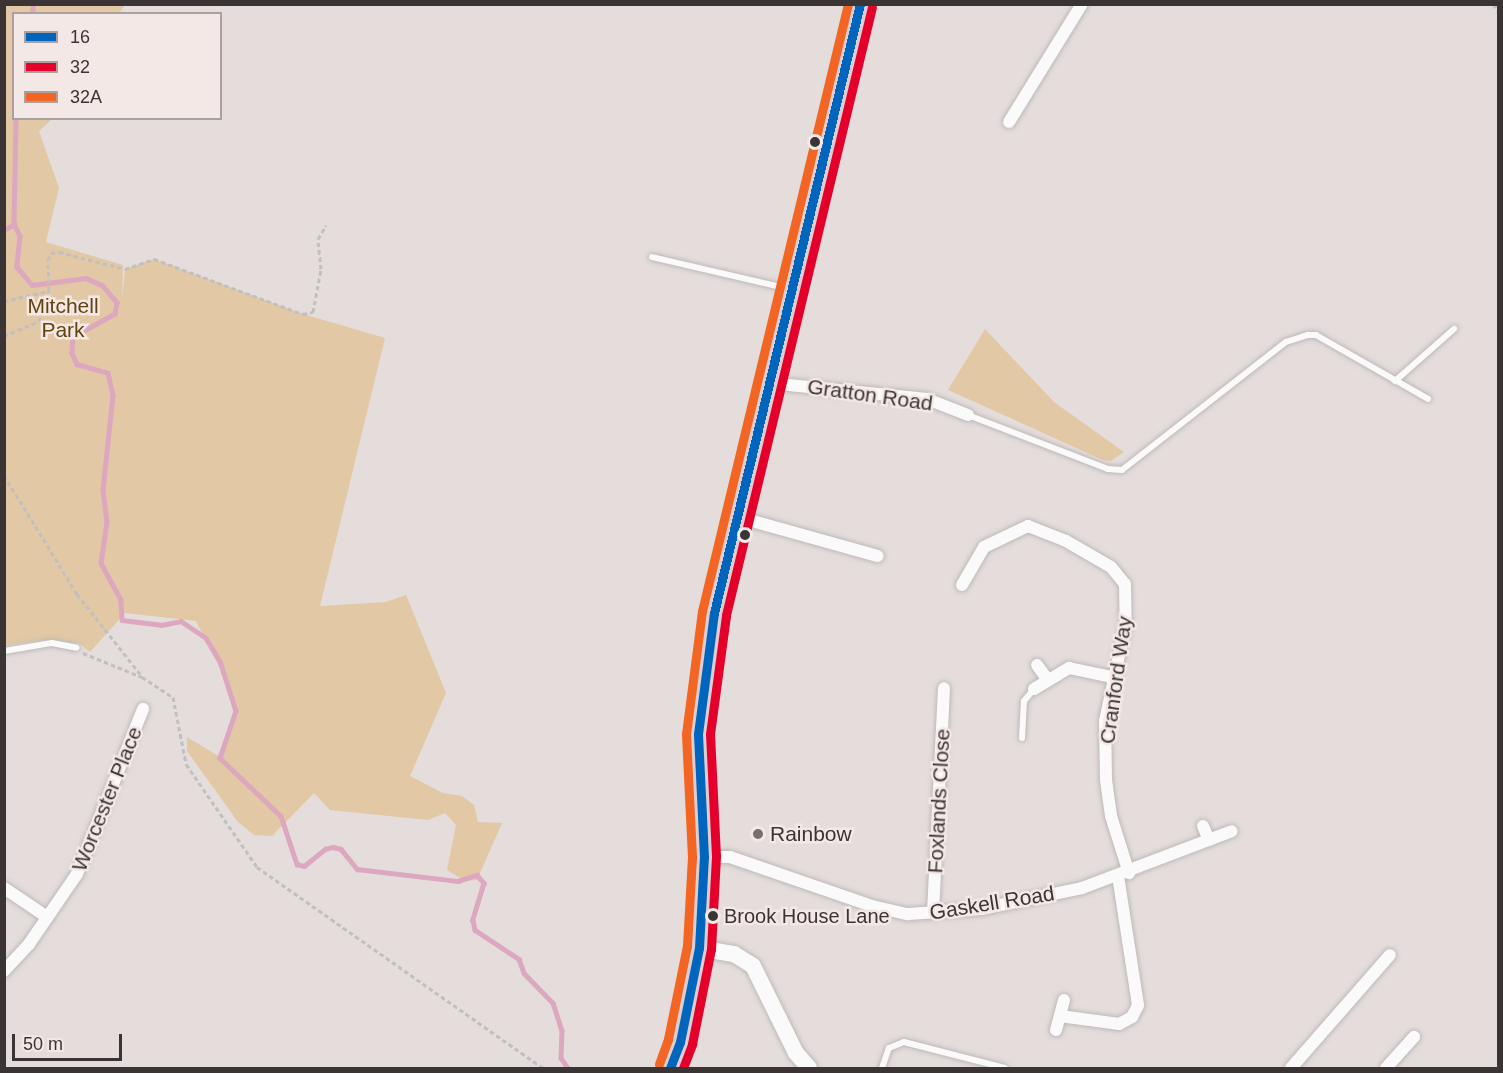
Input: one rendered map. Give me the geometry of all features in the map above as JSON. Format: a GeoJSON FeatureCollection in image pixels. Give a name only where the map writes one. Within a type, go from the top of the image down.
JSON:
{"type":"FeatureCollection","features":[{"type":"Feature","properties":{"kind":"highway"},"geometry":{"type":"LineString","coordinates":[[670,1068],[680,1042],[699,948],[704,857],[698,734],[714,613],[861,4]]}},
{"type":"Feature","properties":{"kind":"street"},"geometry":{"type":"LineString","coordinates":[[1009,122],[1082,4]]}},
{"type":"Feature","properties":{"kind":"street","name":"Gratton Road"},"geometry":{"type":"LineString","coordinates":[[769,382],[927,399],[968,415]]}},
{"type":"Feature","properties":{"kind":"street"},"geometry":{"type":"LineString","coordinates":[[738,517],[878,556]]}},
{"type":"Feature","properties":{"kind":"street","name":"Cranford Way"},"geometry":{"type":"LineString","coordinates":[[962,585],[984,547],[1028,526],[1066,541],[1111,567],[1125,584],[1126,623],[1105,721],[1106,780],[1111,816],[1124,874],[1138,1005],[1132,1017],[1119,1024],[1060,1016]]}},
{"type":"Feature","properties":{"kind":"street"},"geometry":{"type":"LineString","coordinates":[[1036,665],[1048,681]]}},
{"type":"Feature","properties":{"kind":"street"},"geometry":{"type":"LineString","coordinates":[[1035,689],[1069,668],[1116,678]]}},
{"type":"Feature","properties":{"kind":"street","name":"Foxlands Close"},"geometry":{"type":"LineString","coordinates":[[933,913],[945,688]]}},
{"type":"Feature","properties":{"kind":"street","name":"Worcester Place"},"geometry":{"type":"LineString","coordinates":[[4,971],[47,917],[77,874],[143,709]]}},
{"type":"Feature","properties":{"kind":"street"},"geometry":{"type":"LineString","coordinates":[[1203,826],[1209,840]]}},
{"type":"Feature","properties":{"kind":"street","name":"Gaskell Road"},"geometry":{"type":"LineString","coordinates":[[704,857],[730,857],[872,906],[908,914],[933,913],[997,906],[1124,874],[1232,831]]}},
{"type":"Feature","properties":{"kind":"street"},"geometry":{"type":"LineString","coordinates":[[4,888],[47,917]]}},
{"type":"Feature","properties":{"kind":"street"},"geometry":{"type":"LineString","coordinates":[[699,948],[734,954],[753,966],[796,1053],[808,1068]]}},
{"type":"Feature","properties":{"kind":"street"},"geometry":{"type":"LineString","coordinates":[[1291,1068],[1390,955]]}},
{"type":"Feature","properties":{"kind":"street"},"geometry":{"type":"LineString","coordinates":[[1056,1030],[1064,1000]]}},
{"type":"Feature","properties":{"kind":"street"},"geometry":{"type":"LineString","coordinates":[[1386,1068],[1414,1037]]}},
{"type":"Feature","properties":{"kind":"lane"},"geometry":{"type":"LineString","coordinates":[[652,257],[791,290]]}},
{"type":"Feature","properties":{"kind":"lane"},"geometry":{"type":"LineString","coordinates":[[1395,381],[1454,329]]}},
{"type":"Feature","properties":{"kind":"lane"},"geometry":{"type":"LineString","coordinates":[[968,415],[1108,469],[1122,470],[1294,338],[1316,335],[1428,399]]}},
{"type":"Feature","properties":{"kind":"lane"},"geometry":{"type":"LineString","coordinates":[[4,651],[52,644],[77,648]]}},
{"type":"Feature","properties":{"kind":"lane"},"geometry":{"type":"LineString","coordinates":[[1022,738],[1024,701],[1035,689]]}},
{"type":"Feature","properties":{"kind":"lane"},"geometry":{"type":"LineString","coordinates":[[882,1068],[889,1048],[904,1042],[1005,1068]]}},
{"type":"Feature","properties":{"kind":"path"},"geometry":{"type":"LineString","coordinates":[[1493,4],[1498,11]]}},
{"type":"Feature","properties":{"kind":"path"},"geometry":{"type":"LineString","coordinates":[[4,336],[39,321],[49,291],[51,253],[125,269],[154,259],[303,314],[312,312],[321,269],[318,239],[326,225]]}},
{"type":"Feature","properties":{"kind":"path"},"geometry":{"type":"LineString","coordinates":[[4,301],[49,291]]}},
{"type":"Feature","properties":{"kind":"path"},"geometry":{"type":"LineString","coordinates":[[4,476],[77,594],[142,677]]}},
{"type":"Feature","properties":{"kind":"path"},"geometry":{"type":"LineString","coordinates":[[77,648],[87,656],[142,677],[173,697],[186,764],[257,867],[543,1068]]}},
{"type":"Feature","properties":{"kind":"green space","name":"Mitchell Park"},"geometry":{"type":"Polygon","coordinates":[[[5,5],[125,5],[120,12],[12,12],[12,120],[51,120],[39,131],[59,188],[46,242],[123,265],[122,299],[125,269],[154,259],[303,314],[385,338],[320,606],[386,602],[406,595],[446,693],[410,776],[443,793],[462,796],[474,805],[478,822],[502,823],[477,880],[465,881],[447,870],[456,825],[445,813],[428,820],[330,810],[314,793],[272,836],[254,835],[238,822],[187,751],[187,737],[220,757],[236,711],[231,690],[196,621],[125,613],[90,652],[79,643],[44,640],[5,645],[5,5]]]}},
{"type":"Feature","properties":{"kind":"green space"},"geometry":{"type":"Polygon","coordinates":[[[985,329],[1054,402],[1124,452],[1111,461],[1103,460],[948,390],[985,329]]]}},
{"type":"Feature","properties":{"kind":"waterway"},"geometry":{"type":"LineString","coordinates":[[33,4],[33,12]]}},
{"type":"Feature","properties":{"kind":"waterway"},"geometry":{"type":"LineString","coordinates":[[16,120],[14,224],[20,236],[17,267],[32,285],[86,278],[102,285],[117,302],[115,314],[73,337],[72,353],[77,364],[108,373],[113,395],[103,490],[107,522],[101,563],[121,600],[122,620],[161,625],[181,621],[206,638],[220,661],[236,711],[220,758],[281,816],[297,864],[304,866],[325,849],[333,847],[341,849],[357,869],[458,881],[477,875],[484,883],[473,920],[475,930],[519,959],[524,973],[553,1003],[562,1030],[561,1058],[568,1068]]}},
{"type":"Feature","properties":{"kind":"waterway"},"geometry":{"type":"LineString","coordinates":[[4,230],[14,224]]}},
{"type":"Feature","properties":{"kind":"transit line","name":"32A"},"geometry":{"type":"LineString","coordinates":[[659,1064],[668,1039],[687,946],[692,857],[686,734],[702,611],[848,4]]}},
{"type":"Feature","properties":{"kind":"transit line","name":"16"},"geometry":{"type":"LineString","coordinates":[[670,1068],[680,1042],[699,948],[704,857],[698,734],[714,613],[860,4]]}},
{"type":"Feature","properties":{"kind":"transit line","name":"32"},"geometry":{"type":"LineString","coordinates":[[683,1068],[692,1044],[711,949],[716,856],[710,734],[726,615],[872,7]]}},
{"type":"Feature","properties":{"kind":"place","name":"Rainbow"},"geometry":{"type":"Point","coordinates":[758,834]}},
{"type":"Feature","properties":{"kind":"place","name":"Brook House Lane"},"geometry":{"type":"Point","coordinates":[713,916]}}]}
